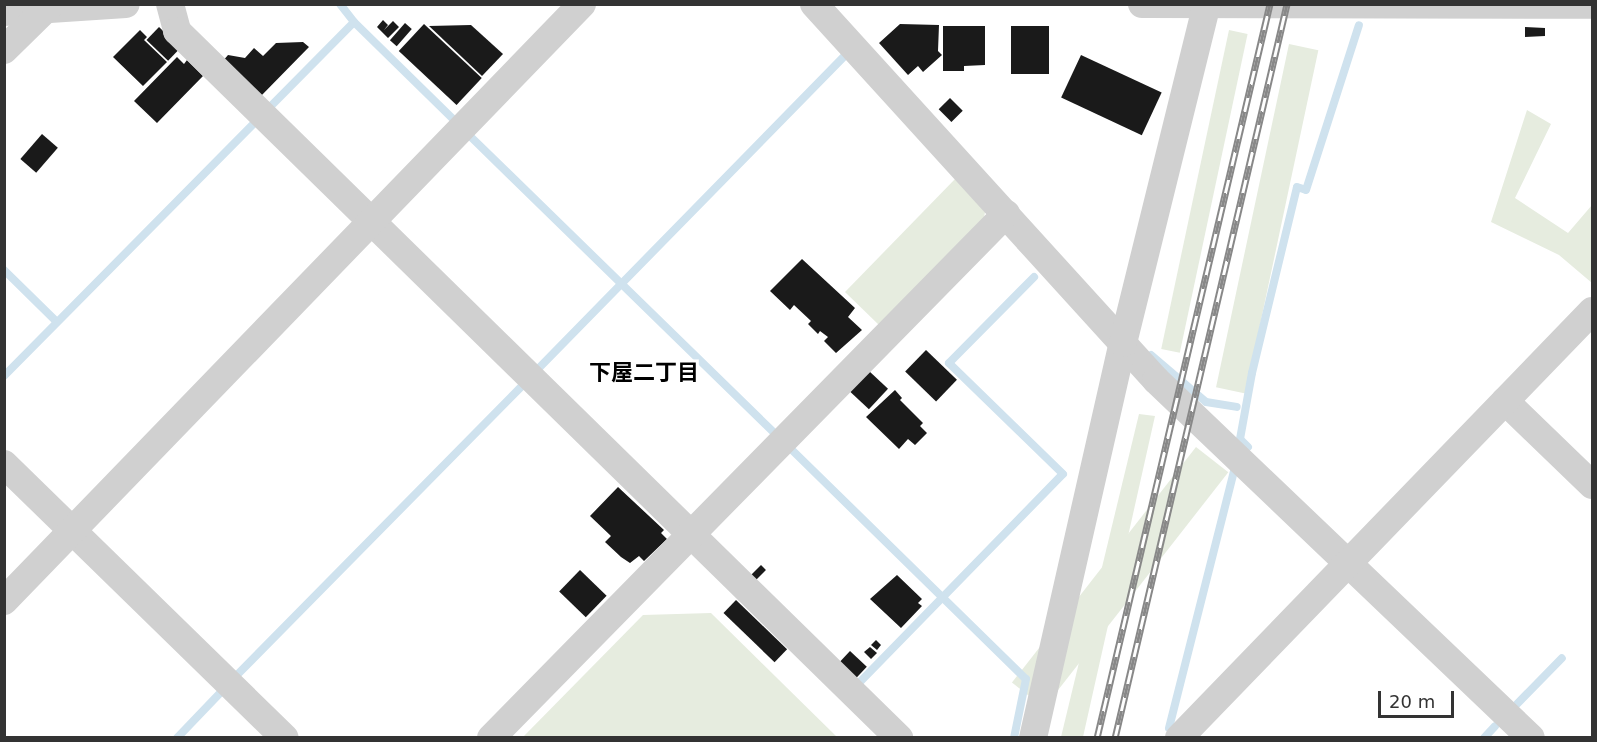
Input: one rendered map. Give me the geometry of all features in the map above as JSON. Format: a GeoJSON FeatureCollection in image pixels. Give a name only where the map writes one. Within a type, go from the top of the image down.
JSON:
{"type":"FeatureCollection","features":[{"type":"Feature","properties":{"kind":"street"},"geometry":{"type":"LineString","coordinates":[[4,12],[47,6],[126,4]]}},
{"type":"Feature","properties":{"kind":"street"},"geometry":{"type":"LineString","coordinates":[[170,4],[177,31],[899,738]]}},
{"type":"Feature","properties":{"kind":"street"},"geometry":{"type":"LineString","coordinates":[[4,601],[582,4]]}},
{"type":"Feature","properties":{"kind":"street"},"geometry":{"type":"LineString","coordinates":[[814,4],[1156,380],[1531,738]]}},
{"type":"Feature","properties":{"kind":"street"},"geometry":{"type":"LineString","coordinates":[[1142,4],[1593,5]]}},
{"type":"Feature","properties":{"kind":"street"},"geometry":{"type":"LineString","coordinates":[[1033,738],[1123,343],[1207,5]]}},
{"type":"Feature","properties":{"kind":"street"},"geometry":{"type":"LineString","coordinates":[[4,50],[47,6]]}},
{"type":"Feature","properties":{"kind":"street"},"geometry":{"type":"LineString","coordinates":[[491,738],[1006,214]]}},
{"type":"Feature","properties":{"kind":"street"},"geometry":{"type":"LineString","coordinates":[[1179,738],[1593,311]]}},
{"type":"Feature","properties":{"kind":"street"},"geometry":{"type":"LineString","coordinates":[[1505,401],[1593,485]]}},
{"type":"Feature","properties":{"kind":"street"},"geometry":{"type":"LineString","coordinates":[[4,464],[285,738]]}},
{"type":"Feature","properties":{"kind":"shaded area"},"geometry":{"type":"Polygon","coordinates":[[[1229,30],[1248,34],[1180,353],[1161,349],[1229,30]]]}},
{"type":"Feature","properties":{"kind":"shaded area"},"geometry":{"type":"Polygon","coordinates":[[[1289,44],[1318,50],[1245,394],[1216,387],[1289,44]]]}},
{"type":"Feature","properties":{"kind":"shaded area"},"geometry":{"type":"Polygon","coordinates":[[[1527,110],[1551,124],[1515,198],[1568,233],[1592,205],[1592,283],[1559,255],[1491,222],[1527,110]]]}},
{"type":"Feature","properties":{"kind":"shaded area"},"geometry":{"type":"Polygon","coordinates":[[[956,178],[985,212],[983,224],[881,327],[845,292],[956,178]]]}},
{"type":"Feature","properties":{"kind":"shaded area"},"geometry":{"type":"Polygon","coordinates":[[[1139,414],[1155,416],[1083,737],[1061,737],[1139,414]]]}},
{"type":"Feature","properties":{"kind":"shaded area"},"geometry":{"type":"Polygon","coordinates":[[[1196,447],[1228,472],[1044,708],[1012,683],[1196,447]]]}},
{"type":"Feature","properties":{"kind":"shaded area"},"geometry":{"type":"Polygon","coordinates":[[[711,613],[837,737],[523,737],[643,615],[711,613]]]}},
{"type":"Feature","properties":{"kind":"building"},"geometry":{"type":"Polygon","coordinates":[[[383,20],[388,25],[384,30],[393,21],[399,27],[388,38],[377,27],[383,20]]]}},
{"type":"Feature","properties":{"kind":"building"},"geometry":{"type":"Polygon","coordinates":[[[405,23],[412,29],[397,46],[390,40],[405,23]]]}},
{"type":"Feature","properties":{"kind":"building"},"geometry":{"type":"Polygon","coordinates":[[[424,24],[482,78],[457,105],[399,51],[424,24]]]}},
{"type":"Feature","properties":{"kind":"building"},"geometry":{"type":"Polygon","coordinates":[[[900,24],[939,25],[938,51],[942,55],[923,72],[918,66],[908,75],[879,43],[900,24]]]}},
{"type":"Feature","properties":{"kind":"building"},"geometry":{"type":"Polygon","coordinates":[[[471,25],[503,54],[482,76],[429,26],[471,25]]]}},
{"type":"Feature","properties":{"kind":"building"},"geometry":{"type":"Polygon","coordinates":[[[943,26],[985,26],[985,65],[964,66],[964,71],[943,71],[943,26]]]}},
{"type":"Feature","properties":{"kind":"building"},"geometry":{"type":"Polygon","coordinates":[[[1011,26],[1049,26],[1049,74],[1011,74],[1011,26]]]}},
{"type":"Feature","properties":{"kind":"building"},"geometry":{"type":"Polygon","coordinates":[[[159,27],[181,48],[168,61],[146,40],[159,27]]]}},
{"type":"Feature","properties":{"kind":"building"},"geometry":{"type":"Polygon","coordinates":[[[1525,27],[1545,28],[1545,36],[1525,37],[1525,27]]]}},
{"type":"Feature","properties":{"kind":"building"},"geometry":{"type":"Polygon","coordinates":[[[140,30],[147,37],[144,40],[167,62],[143,86],[113,57],[140,30]]]}},
{"type":"Feature","properties":{"kind":"building"},"geometry":{"type":"Polygon","coordinates":[[[303,42],[309,47],[259,98],[222,62],[228,55],[245,58],[254,48],[263,56],[276,43],[303,42]]]}},
{"type":"Feature","properties":{"kind":"building"},"geometry":{"type":"Polygon","coordinates":[[[1081,55],[1162,93],[1142,135],[1061,98],[1081,55]]]}},
{"type":"Feature","properties":{"kind":"building"},"geometry":{"type":"Polygon","coordinates":[[[177,57],[184,64],[187,60],[203,76],[157,123],[134,101],[177,57]]]}},
{"type":"Feature","properties":{"kind":"building"},"geometry":{"type":"Polygon","coordinates":[[[950,98],[963,111],[951,122],[939,109],[950,98]]]}},
{"type":"Feature","properties":{"kind":"building"},"geometry":{"type":"Polygon","coordinates":[[[42,134],[58,148],[36,173],[20,159],[42,134]]]}},
{"type":"Feature","properties":{"kind":"building"},"geometry":{"type":"Polygon","coordinates":[[[802,259],[855,308],[848,317],[862,330],[836,353],[824,341],[828,337],[820,331],[818,334],[808,324],[811,321],[794,305],[790,310],[770,291],[802,259]]]}},
{"type":"Feature","properties":{"kind":"building"},"geometry":{"type":"Polygon","coordinates":[[[926,350],[957,380],[936,401],[905,372],[926,350]]]}},
{"type":"Feature","properties":{"kind":"building"},"geometry":{"type":"Polygon","coordinates":[[[869,371],[888,389],[869,409],[850,391],[869,371]]]}},
{"type":"Feature","properties":{"kind":"building"},"geometry":{"type":"Polygon","coordinates":[[[895,390],[902,398],[900,400],[923,423],[920,426],[927,433],[915,445],[908,439],[899,449],[866,417],[895,390]]]}},
{"type":"Feature","properties":{"kind":"building"},"geometry":{"type":"Polygon","coordinates":[[[618,487],[664,530],[661,533],[667,539],[644,561],[639,556],[630,563],[621,557],[605,542],[611,536],[590,516],[618,487]]]}},
{"type":"Feature","properties":{"kind":"building"},"geometry":{"type":"Polygon","coordinates":[[[761,565],[766,570],[753,583],[748,578],[761,565]]]}},
{"type":"Feature","properties":{"kind":"building"},"geometry":{"type":"Polygon","coordinates":[[[580,570],[607,596],[586,617],[559,592],[580,570]]]}},
{"type":"Feature","properties":{"kind":"building"},"geometry":{"type":"Polygon","coordinates":[[[897,575],[922,599],[918,603],[922,606],[901,628],[870,599],[897,575]]]}},
{"type":"Feature","properties":{"kind":"building"},"geometry":{"type":"Polygon","coordinates":[[[736,600],[787,649],[775,662],[723,613],[736,600]]]}},
{"type":"Feature","properties":{"kind":"building"},"geometry":{"type":"Polygon","coordinates":[[[876,640],[881,645],[877,650],[871,645],[876,640]]]}},
{"type":"Feature","properties":{"kind":"building"},"geometry":{"type":"Polygon","coordinates":[[[870,647],[877,653],[871,659],[864,652],[870,647]]]}},
{"type":"Feature","properties":{"kind":"building"},"geometry":{"type":"Polygon","coordinates":[[[850,651],[867,667],[852,683],[835,667],[850,651]]]}},
{"type":"Feature","properties":{"kind":"waterway"},"geometry":{"type":"LineString","coordinates":[[340,4],[354,22],[457,123]]}},
{"type":"Feature","properties":{"kind":"waterway"},"geometry":{"type":"LineString","coordinates":[[268,109],[354,22]]}},
{"type":"Feature","properties":{"kind":"waterway"},"geometry":{"type":"LineString","coordinates":[[1248,447],[1240,439],[1252,373],[1297,187],[1306,190],[1359,25]]}},
{"type":"Feature","properties":{"kind":"waterway"},"geometry":{"type":"LineString","coordinates":[[536,371],[843,57]]}},
{"type":"Feature","properties":{"kind":"waterway"},"geometry":{"type":"LineString","coordinates":[[4,376],[257,120]]}},
{"type":"Feature","properties":{"kind":"waterway"},"geometry":{"type":"LineString","coordinates":[[472,138],[774,433]]}},
{"type":"Feature","properties":{"kind":"waterway"},"geometry":{"type":"LineString","coordinates":[[4,270],[57,322]]}},
{"type":"Feature","properties":{"kind":"waterway"},"geometry":{"type":"LineString","coordinates":[[856,686],[1063,474],[949,363],[1034,277]]}},
{"type":"Feature","properties":{"kind":"waterway"},"geometry":{"type":"LineString","coordinates":[[1151,355],[1206,402],[1237,407]]}},
{"type":"Feature","properties":{"kind":"waterway"},"geometry":{"type":"LineString","coordinates":[[235,677],[524,384]]}},
{"type":"Feature","properties":{"kind":"waterway"},"geometry":{"type":"LineString","coordinates":[[792,450],[1026,679],[1014,738]]}},
{"type":"Feature","properties":{"kind":"waterway"},"geometry":{"type":"LineString","coordinates":[[1169,728],[1234,471]]}},
{"type":"Feature","properties":{"kind":"waterway"},"geometry":{"type":"LineString","coordinates":[[1517,704],[1562,658]]}},
{"type":"Feature","properties":{"kind":"waterway"},"geometry":{"type":"LineString","coordinates":[[177,738],[222,691]]}},
{"type":"Feature","properties":{"kind":"waterway"},"geometry":{"type":"LineString","coordinates":[[1484,738],[1495,726]]}},
{"type":"Feature","properties":{"kind":"railway"},"geometry":{"type":"LineString","coordinates":[[1097,738],[1270,4]]}},
{"type":"Feature","properties":{"kind":"railway"},"geometry":{"type":"LineString","coordinates":[[1115,738],[1287,4]]}},
{"type":"Feature","properties":{"kind":"district","name":"下屋二丁目"},"geometry":{"type":"Point","coordinates":[644,373]}}]}
